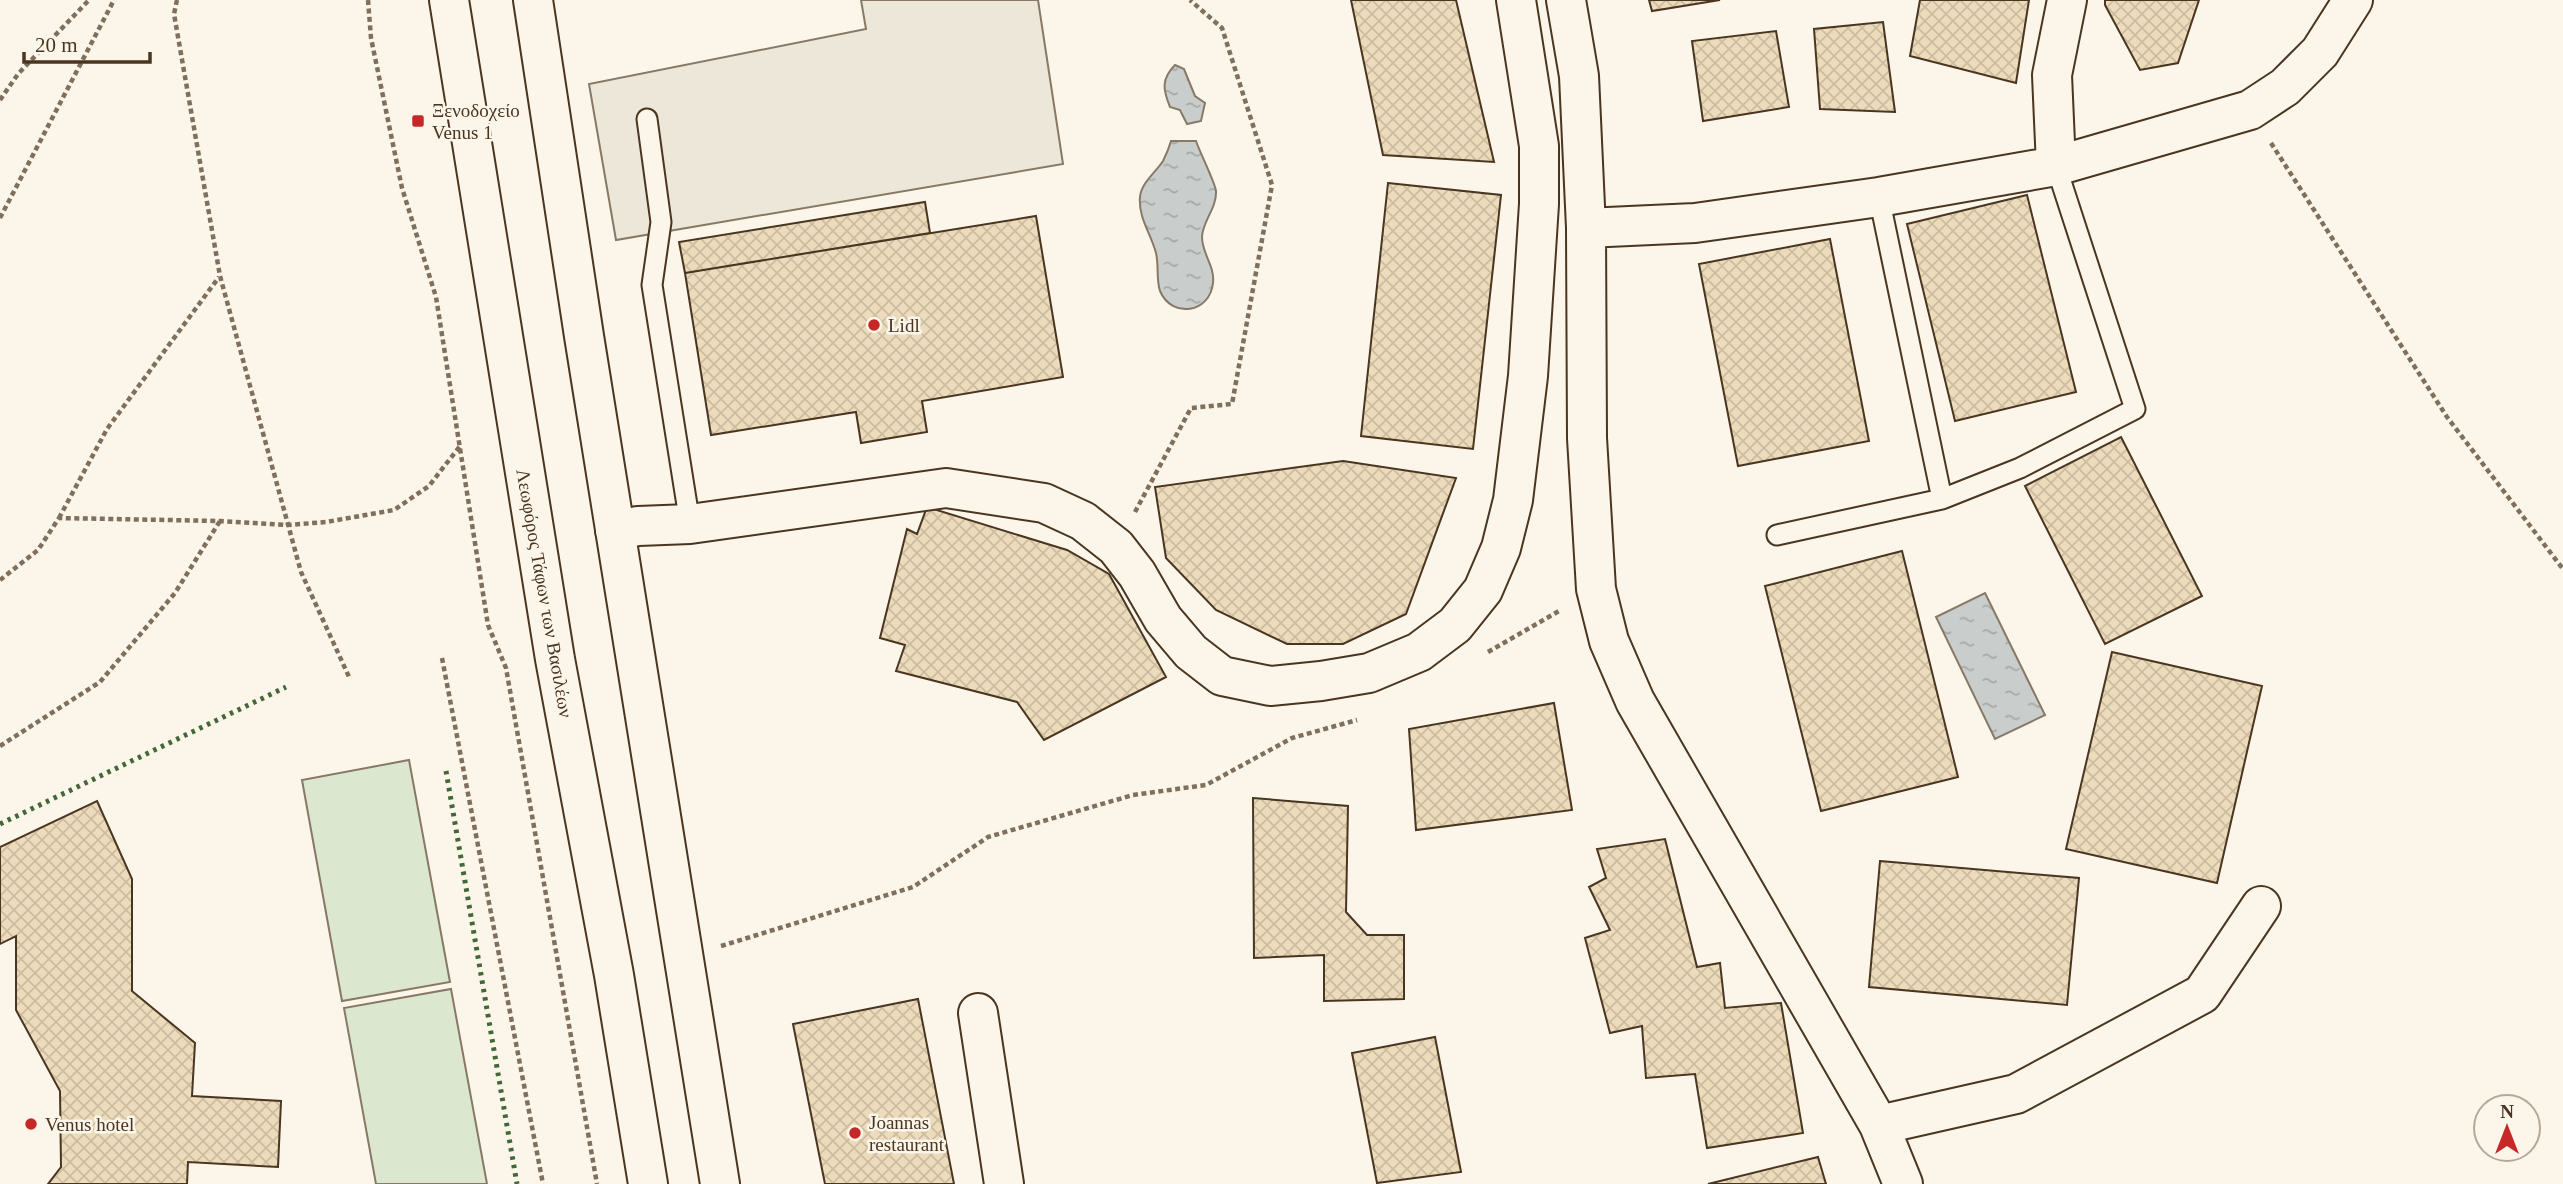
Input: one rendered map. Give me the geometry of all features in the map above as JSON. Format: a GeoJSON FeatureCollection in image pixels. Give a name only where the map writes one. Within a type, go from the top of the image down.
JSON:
{"type":"FeatureCollection","features":[{"type":"Feature","properties":{"kind":"street","name":"Λεωφόρος Τάφων των Βασιλέων"},"geometry":{"type":"LineString","coordinates":[[449,0],[553,646],[614,975],[648,1184]]}},
{"type":"Feature","properties":{"kind":"street"},"geometry":{"type":"LineString","coordinates":[[533,0],[720,1184]]}},
{"type":"Feature","properties":{"kind":"street"},"geometry":{"type":"LineString","coordinates":[[615,530],[638,526],[690,524],[946,488],[1044,503],[1083,521],[1116,547],[1137,574],[1163,619],[1191,652],[1222,676],[1270,686],[1321,681],[1369,673],[1419,652],[1455,625],[1483,590],[1501,548],[1513,500],[1528,376],[1539,204],[1539,146],[1516,0]]}},
{"type":"Feature","properties":{"kind":"street"},"geometry":{"type":"LineString","coordinates":[[1566,0],[1579,76],[1586,228],[1587,438],[1596,589],[1609,641],[1635,701],[1880,1125],[1903,1184]]}},
{"type":"Feature","properties":{"kind":"street"},"geometry":{"type":"LineString","coordinates":[[2056,166],[2052,75],[2067,0]]}},
{"type":"Feature","properties":{"kind":"street"},"geometry":{"type":"LineString","coordinates":[[1586,228],[1695,223],[1880,197],[2056,166],[2250,110],[2285,87],[2320,52],[2353,0]]}},
{"type":"Feature","properties":{"kind":"street"},"geometry":{"type":"LineString","coordinates":[[1880,1125],[2016,1094],[2202,994],[2261,906]]}},
{"type":"Feature","properties":{"kind":"street"},"geometry":{"type":"LineString","coordinates":[[978,1013],[1004,1184]]}},
{"type":"Feature","properties":{"kind":"lane"},"geometry":{"type":"LineString","coordinates":[[647,119],[661,222],[652,285],[690,524]]}},
{"type":"Feature","properties":{"kind":"lane"},"geometry":{"type":"LineString","coordinates":[[1777,535],[1941,499],[2020,468],[2135,409],[2056,166]]}},
{"type":"Feature","properties":{"kind":"lane"},"geometry":{"type":"LineString","coordinates":[[1880,197],[1941,499]]}},
{"type":"Feature","properties":{"kind":"path"},"geometry":{"type":"LineString","coordinates":[[0,100],[18,74],[89,0]]}},
{"type":"Feature","properties":{"kind":"path"},"geometry":{"type":"LineString","coordinates":[[0,219],[114,0]]}},
{"type":"Feature","properties":{"kind":"path"},"geometry":{"type":"LineString","coordinates":[[177,0],[174,14],[220,276],[301,572],[350,678]]}},
{"type":"Feature","properties":{"kind":"path"},"geometry":{"type":"LineString","coordinates":[[368,0],[371,38],[402,188],[436,297],[488,625],[506,668],[597,1184]]}},
{"type":"Feature","properties":{"kind":"path"},"geometry":{"type":"LineString","coordinates":[[1116,547],[1191,408],[1232,404],[1272,185],[1222,28],[1190,0]]}},
{"type":"Feature","properties":{"kind":"path"},"geometry":{"type":"LineString","coordinates":[[2250,110],[2447,417],[2563,569]]}},
{"type":"Feature","properties":{"kind":"path"},"geometry":{"type":"LineString","coordinates":[[0,580],[38,550],[59,518],[107,429],[220,276]]}},
{"type":"Feature","properties":{"kind":"path"},"geometry":{"type":"LineString","coordinates":[[59,518],[288,525],[326,522],[394,510],[429,486],[460,446]]}},
{"type":"Feature","properties":{"kind":"path"},"geometry":{"type":"LineString","coordinates":[[0,746],[100,682],[174,593],[220,521]]}},
{"type":"Feature","properties":{"kind":"path"},"geometry":{"type":"LineString","coordinates":[[1480,657],[1596,589]]}},
{"type":"Feature","properties":{"kind":"path"},"geometry":{"type":"LineString","coordinates":[[442,658],[543,1184]]}},
{"type":"Feature","properties":{"kind":"path"},"geometry":{"type":"LineString","coordinates":[[685,958],[913,887],[988,837],[1133,794],[1206,785],[1292,738],[1363,718]]}},
{"type":"Feature","properties":{"kind":"green space"},"geometry":{"type":"Polygon","coordinates":[[[409,760],[450,982],[342,1001],[302,780],[409,760]]]}},
{"type":"Feature","properties":{"kind":"green space"},"geometry":{"type":"Polygon","coordinates":[[[451,989],[487,1184],[376,1184],[344,1008],[451,989]]]}},
{"type":"Feature","properties":{"kind":"shaded area"},"geometry":{"type":"Polygon","coordinates":[[[861,0],[1038,0],[1063,164],[616,240],[589,84],[866,29],[861,0]]]}},
{"type":"Feature","properties":{"kind":"water"},"geometry":{"type":"Polygon","coordinates":[[[1175,65],[1184,69],[1195,96],[1205,103],[1201,121],[1187,124],[1180,110],[1170,107],[1165,80],[1175,65]]]}},
{"type":"Feature","properties":{"kind":"water"},"geometry":{"type":"Polygon","coordinates":[[[1171,141],[1196,141],[1216,191],[1202,237],[1213,283],[1205,301],[1190,309],[1173,306],[1160,291],[1156,253],[1140,204],[1143,187],[1163,161],[1171,141]]]}},
{"type":"Feature","properties":{"kind":"water"},"geometry":{"type":"Polygon","coordinates":[[[1985,593],[2045,715],[1995,739],[1936,617],[1985,593]]]}},
{"type":"Feature","properties":{"kind":"building"},"geometry":{"type":"Polygon","coordinates":[[[1351,0],[1456,0],[1494,162],[1383,155],[1351,0]]]}},
{"type":"Feature","properties":{"kind":"building"},"geometry":{"type":"Polygon","coordinates":[[[1649,0],[1720,0],[1652,11],[1649,0]]]}},
{"type":"Feature","properties":{"kind":"building"},"geometry":{"type":"Polygon","coordinates":[[[1920,0],[2029,0],[2016,83],[1910,56],[1920,0]]]}},
{"type":"Feature","properties":{"kind":"building"},"geometry":{"type":"Polygon","coordinates":[[[2105,0],[2199,0],[2178,63],[2140,70],[2105,5],[2105,0]]]}},
{"type":"Feature","properties":{"kind":"building"},"geometry":{"type":"Polygon","coordinates":[[[1883,22],[1895,112],[1820,109],[1814,29],[1883,22]]]}},
{"type":"Feature","properties":{"kind":"building"},"geometry":{"type":"Polygon","coordinates":[[[1776,31],[1789,107],[1703,121],[1692,41],[1776,31]]]}},
{"type":"Feature","properties":{"kind":"building"},"geometry":{"type":"Polygon","coordinates":[[[1388,183],[1501,195],[1473,449],[1361,436],[1388,183]]]}},
{"type":"Feature","properties":{"kind":"building"},"geometry":{"type":"Polygon","coordinates":[[[2027,195],[2076,392],[1955,421],[1907,224],[2027,195]]]}},
{"type":"Feature","properties":{"kind":"building"},"geometry":{"type":"Polygon","coordinates":[[[925,202],[930,233],[685,273],[679,242],[925,202]]]}},
{"type":"Feature","properties":{"kind":"building","name":"Lidl"},"geometry":{"type":"Polygon","coordinates":[[[1036,216],[1063,377],[922,401],[927,432],[861,443],[856,412],[711,435],[685,273],[1036,216]]]}},
{"type":"Feature","properties":{"kind":"building"},"geometry":{"type":"Polygon","coordinates":[[[1830,239],[1869,441],[1738,466],[1699,264],[1830,239]]]}},
{"type":"Feature","properties":{"kind":"building"},"geometry":{"type":"Polygon","coordinates":[[[2121,437],[2202,596],[2105,644],[2025,486],[2121,437]]]}},
{"type":"Feature","properties":{"kind":"building"},"geometry":{"type":"Polygon","coordinates":[[[1343,461],[1456,478],[1406,614],[1343,644],[1287,644],[1216,610],[1166,558],[1155,487],[1343,461]]]}},
{"type":"Feature","properties":{"kind":"building"},"geometry":{"type":"Polygon","coordinates":[[[927,507],[1067,550],[1109,574],[1166,677],[1044,740],[1017,702],[896,671],[905,645],[880,638],[907,529],[917,534],[927,507]]]}},
{"type":"Feature","properties":{"kind":"building"},"geometry":{"type":"Polygon","coordinates":[[[1902,551],[1958,777],[1821,811],[1765,586],[1902,551]]]}},
{"type":"Feature","properties":{"kind":"building"},"geometry":{"type":"Polygon","coordinates":[[[2112,652],[2262,686],[2217,883],[2066,849],[2112,652]]]}},
{"type":"Feature","properties":{"kind":"building"},"geometry":{"type":"Polygon","coordinates":[[[1554,703],[1572,810],[1416,830],[1409,729],[1554,703]]]}},
{"type":"Feature","properties":{"kind":"building"},"geometry":{"type":"Polygon","coordinates":[[[1253,798],[1348,806],[1346,912],[1367,935],[1404,935],[1404,999],[1324,1001],[1324,955],[1254,958],[1253,798]]]}},
{"type":"Feature","properties":{"kind":"building","name":"Venus hotel"},"geometry":{"type":"Polygon","coordinates":[[[97,801],[132,879],[132,991],[195,1043],[192,1096],[281,1101],[278,1167],[188,1162],[187,1184],[48,1184],[61,1167],[60,1091],[16,1010],[16,936],[0,944],[0,847],[97,801]]]}},
{"type":"Feature","properties":{"kind":"building"},"geometry":{"type":"Polygon","coordinates":[[[1665,839],[1697,967],[1720,963],[1725,1008],[1781,1003],[1803,1133],[1707,1148],[1695,1074],[1646,1078],[1642,1026],[1610,1033],[1585,938],[1610,930],[1589,887],[1606,878],[1597,849],[1665,839]]]}},
{"type":"Feature","properties":{"kind":"building"},"geometry":{"type":"Polygon","coordinates":[[[1880,861],[2079,878],[2067,1005],[1869,987],[1880,861]]]}},
{"type":"Feature","properties":{"kind":"building"},"geometry":{"type":"Polygon","coordinates":[[[918,999],[954,1184],[825,1184],[793,1024],[918,999]]]}},
{"type":"Feature","properties":{"kind":"building"},"geometry":{"type":"Polygon","coordinates":[[[1435,1037],[1461,1172],[1377,1183],[1352,1053],[1435,1037]]]}},
{"type":"Feature","properties":{"kind":"building"},"geometry":{"type":"Polygon","coordinates":[[[1818,1157],[1826,1184],[1708,1184],[1818,1157]]]}},
{"type":"Feature","properties":{"kind":"hedge"},"geometry":{"type":"LineString","coordinates":[[0,824],[286,687]]}},
{"type":"Feature","properties":{"kind":"hedge"},"geometry":{"type":"LineString","coordinates":[[446,771],[517,1184]]}},
{"type":"Feature","properties":{"kind":"place","name":"Ξενοδοχείο Venus 1"},"geometry":{"type":"Point","coordinates":[418,121]}},
{"type":"Feature","properties":{"kind":"place","name":"Lidl"},"geometry":{"type":"Point","coordinates":[874,325]}},
{"type":"Feature","properties":{"kind":"place","name":"Venus hotel"},"geometry":{"type":"Point","coordinates":[31,1124]}},
{"type":"Feature","properties":{"kind":"place","name":"Joannas restaurant"},"geometry":{"type":"Point","coordinates":[855,1133]}}]}
